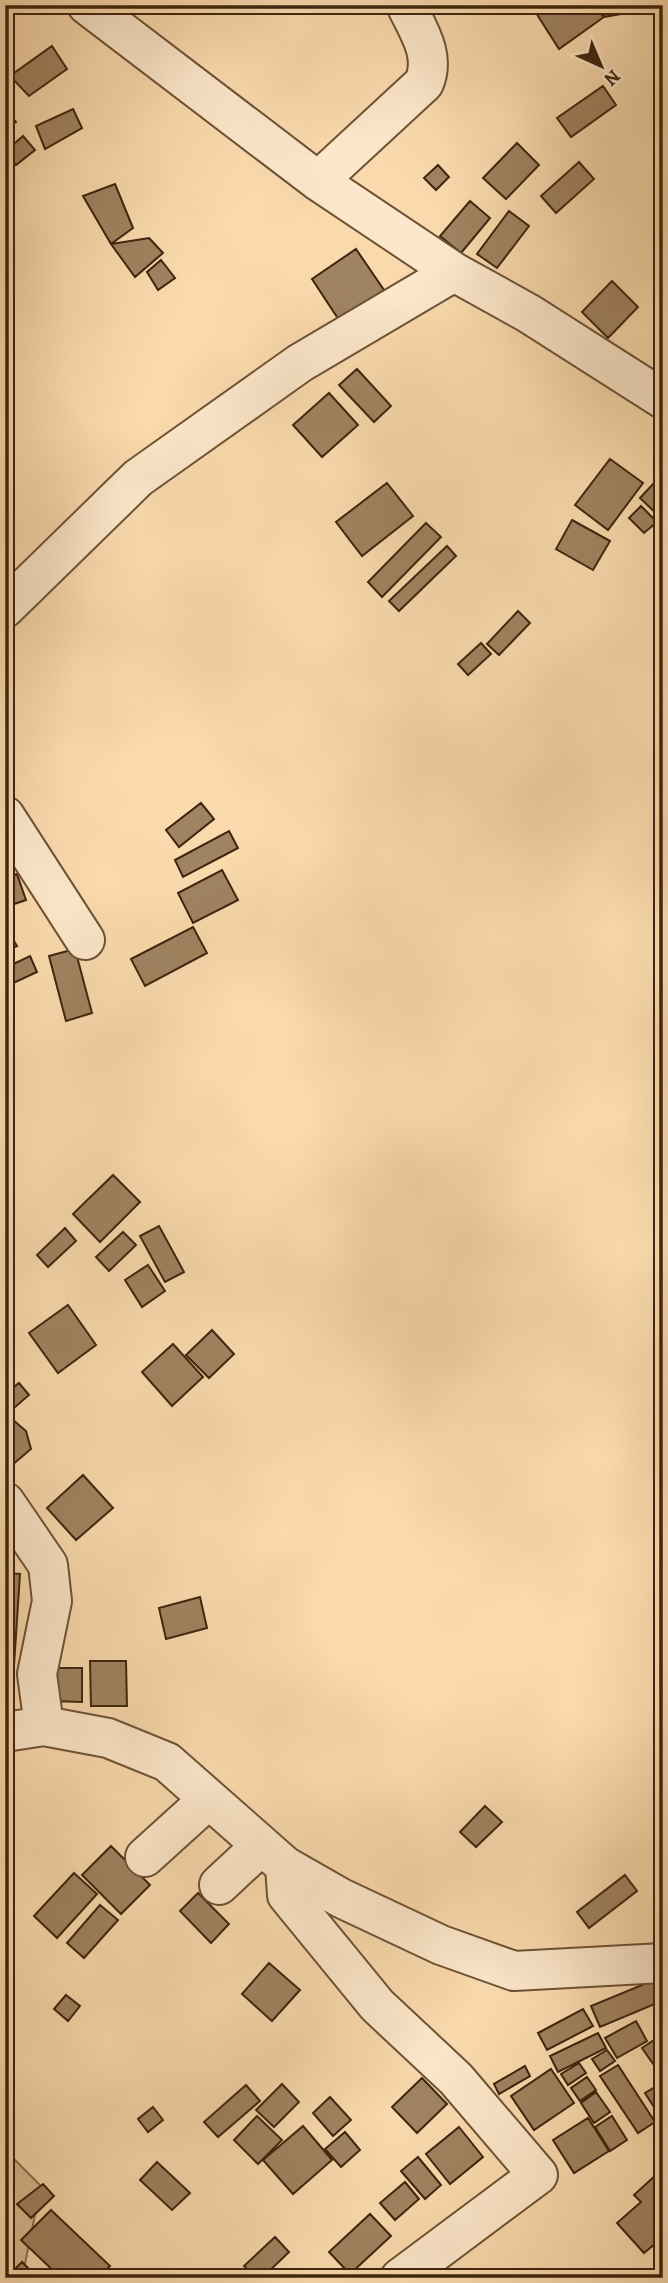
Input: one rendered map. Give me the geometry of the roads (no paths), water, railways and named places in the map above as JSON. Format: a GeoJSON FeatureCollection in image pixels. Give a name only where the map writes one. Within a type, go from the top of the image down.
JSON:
{"type":"FeatureCollection","features":[{"type":"Feature","properties":{"kind":"street"},"geometry":{"type":"LineString","coordinates":[[318,181],[424,83],[430,69],[427,50],[406,5]]}},
{"type":"Feature","properties":{"kind":"street"},"geometry":{"type":"LineString","coordinates":[[98,8],[318,181],[454,272],[528,313],[663,399]]}},
{"type":"Feature","properties":{"kind":"street"},"geometry":{"type":"LineString","coordinates":[[5,608],[138,478],[300,363],[454,272]]}},
{"type":"Feature","properties":{"kind":"street"},"geometry":{"type":"LineString","coordinates":[[5,816],[85,940]]}},
{"type":"Feature","properties":{"kind":"street"},"geometry":{"type":"LineString","coordinates":[[5,1502],[48,1565],[52,1601],[37,1674],[44,1726]]}},
{"type":"Feature","properties":{"kind":"street"},"geometry":{"type":"LineString","coordinates":[[5,1732],[44,1726],[108,1738],[167,1762],[273,1856],[341,1898],[441,1945],[513,1971],[663,1963]]}},
{"type":"Feature","properties":{"kind":"street"},"geometry":{"type":"LineString","coordinates":[[145,1857],[209,1800]]}},
{"type":"Feature","properties":{"kind":"street"},"geometry":{"type":"LineString","coordinates":[[219,1885],[273,1856]]}},
{"type":"Feature","properties":{"kind":"street"},"geometry":{"type":"LineString","coordinates":[[273,1856],[287,1895],[377,2005],[456,2079],[538,2175],[400,2278]]}}]}
